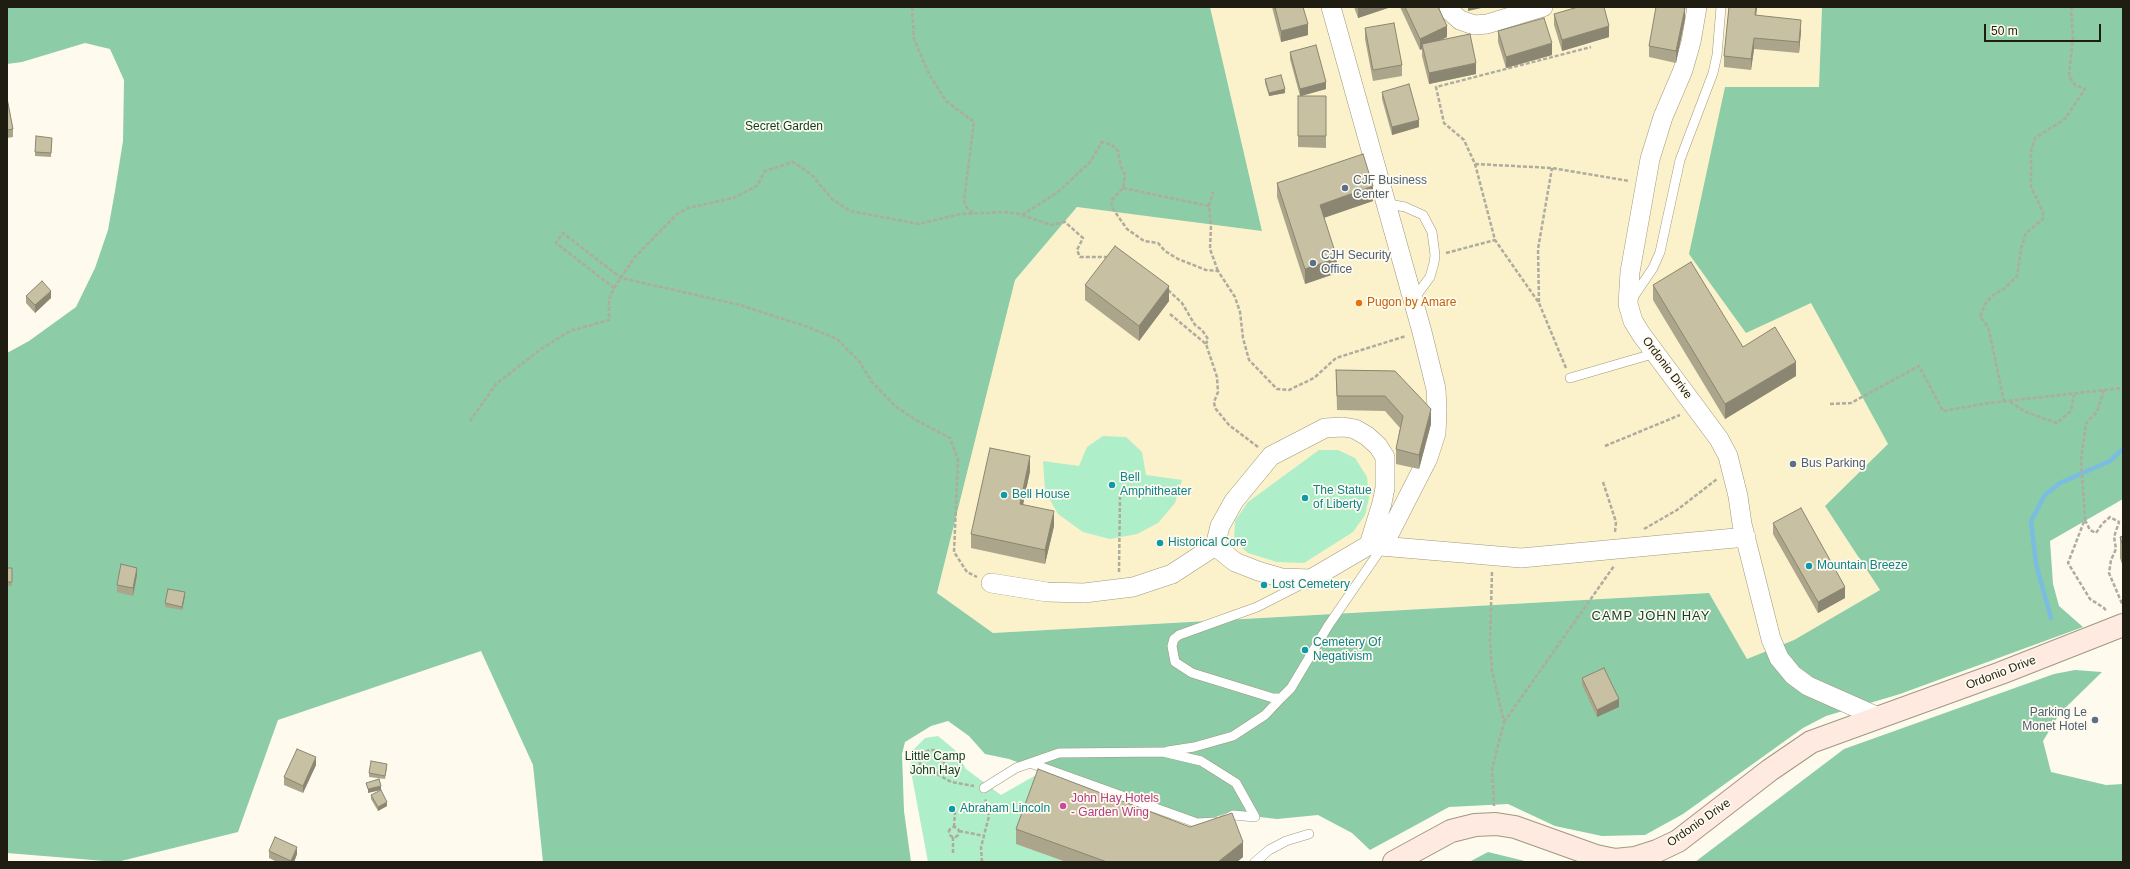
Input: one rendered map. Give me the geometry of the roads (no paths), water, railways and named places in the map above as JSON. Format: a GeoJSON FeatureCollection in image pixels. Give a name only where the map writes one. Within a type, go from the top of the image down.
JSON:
{"type":"FeatureCollection","features":[{"type":"Feature","properties":{"kind":"street"},"geometry":{"type":"LineString","coordinates":[[1215,546],[1235,562],[1258,571],[1282,578],[1312,579],[1376,545],[1418,481],[1428,458],[1436,433],[1436,389],[1422,332],[1384,203],[1331,7]]}},
{"type":"Feature","properties":{"kind":"street"},"geometry":{"type":"LineString","coordinates":[[1449,7],[1451,12],[1460,20],[1474,24],[1487,24],[1543,7]]}},
{"type":"Feature","properties":{"kind":"street","name":"Ordonio Drive"},"geometry":{"type":"LineString","coordinates":[[1697,7],[1691,42],[1655,139],[1645,184],[1630,272],[1628,304],[1633,320],[1719,439],[1732,468],[1746,537],[1772,639],[1779,658],[1798,679],[1808,686],[1878,717]]}},
{"type":"Feature","properties":{"kind":"street"},"geometry":{"type":"LineString","coordinates":[[991,584],[1047,592],[1084,593],[1133,587],[1172,574],[1215,546],[1220,526],[1234,501],[1271,456],[1325,428],[1343,427],[1355,429],[1367,436],[1378,446],[1385,457],[1385,488],[1376,545]]}},
{"type":"Feature","properties":{"kind":"street"},"geometry":{"type":"LineString","coordinates":[[1376,545],[1521,558],[1746,537]]}},
{"type":"Feature","properties":{"kind":"street","name":"Ordonio Drive"},"geometry":{"type":"LineString","coordinates":[[1394,862],[1451,831],[1475,825],[1496,824],[1515,827],[1596,856],[1615,860],[1635,858],[1657,851],[1678,841],[1770,770],[1811,742],[2001,673],[2120,627]]}},
{"type":"Feature","properties":{"kind":"street","name":"Ordonio Drive"},"geometry":{"type":"LineString","coordinates":[[1830,696],[1854,726]]}},
{"type":"Feature","properties":{"kind":"lane"},"geometry":{"type":"LineString","coordinates":[[1628,304],[1643,284],[1660,252],[1680,160],[1713,73],[1717,55],[1721,7]]}},
{"type":"Feature","properties":{"kind":"lane"},"geometry":{"type":"LineString","coordinates":[[1384,203],[1404,207],[1423,215],[1432,232],[1436,255],[1430,276],[1413,300]]}},
{"type":"Feature","properties":{"kind":"lane"},"geometry":{"type":"LineString","coordinates":[[1570,378],[1656,353]]}},
{"type":"Feature","properties":{"kind":"lane"},"geometry":{"type":"LineString","coordinates":[[984,788],[1016,768],[1059,753],[1163,752],[1194,747],[1233,736],[1265,715],[1291,688],[1376,545]]}},
{"type":"Feature","properties":{"kind":"lane"},"geometry":{"type":"LineString","coordinates":[[1281,698],[1273,698],[1192,673],[1180,666],[1173,655],[1174,639],[1178,635],[1257,607],[1312,579]]}},
{"type":"Feature","properties":{"kind":"lane"},"geometry":{"type":"LineString","coordinates":[[1030,763],[1197,823],[1218,828],[1233,815],[1255,817],[1236,783],[1201,761],[1163,752]]}},
{"type":"Feature","properties":{"kind":"lane"},"geometry":{"type":"LineString","coordinates":[[1255,862],[1269,850],[1286,841],[1309,834]]}},
{"type":"Feature","properties":{"kind":"waterway"},"geometry":{"type":"LineString","coordinates":[[2051,618],[2036,564],[2031,521],[2045,495],[2060,483],[2110,461],[2123,449]]}},
{"type":"Feature","properties":{"kind":"place","name":"CJF Business Center"},"geometry":{"type":"Point","coordinates":[1345,188]}},
{"type":"Feature","properties":{"kind":"place","name":"CJH Security Office"},"geometry":{"type":"Point","coordinates":[1313,263]}},
{"type":"Feature","properties":{"kind":"place","name":"Pugon by Amare"},"geometry":{"type":"Point","coordinates":[1359,303]}},
{"type":"Feature","properties":{"kind":"place","name":"Bus Parking"},"geometry":{"type":"Point","coordinates":[1793,464]}},
{"type":"Feature","properties":{"kind":"place","name":"Bell Amphitheater"},"geometry":{"type":"Point","coordinates":[1112,485]}},
{"type":"Feature","properties":{"kind":"place","name":"Bell House"},"geometry":{"type":"Point","coordinates":[1004,495]}},
{"type":"Feature","properties":{"kind":"place","name":"The Statue of Liberty"},"geometry":{"type":"Point","coordinates":[1305,498]}},
{"type":"Feature","properties":{"kind":"place","name":"Historical Core"},"geometry":{"type":"Point","coordinates":[1160,543]}},
{"type":"Feature","properties":{"kind":"place","name":"Mountain Breeze"},"geometry":{"type":"Point","coordinates":[1809,566]}},
{"type":"Feature","properties":{"kind":"place","name":"Lost Cemetery"},"geometry":{"type":"Point","coordinates":[1264,585]}},
{"type":"Feature","properties":{"kind":"place","name":"Cemetery Of Negativism"},"geometry":{"type":"Point","coordinates":[1305,650]}},
{"type":"Feature","properties":{"kind":"place","name":"Parking Le Monet Hotel"},"geometry":{"type":"Point","coordinates":[2095,720]}},
{"type":"Feature","properties":{"kind":"place","name":"John Hay Hotels - Garden Wing"},"geometry":{"type":"Point","coordinates":[1063,806]}},
{"type":"Feature","properties":{"kind":"place","name":"Abraham Lincoln"},"geometry":{"type":"Point","coordinates":[952,809]}},
{"type":"Feature","properties":{"kind":"district","name":"CAMP JOHN HAY"},"geometry":{"type":"Point","coordinates":[1651,616]}},
{"type":"Feature","properties":{"kind":"park label","name":"Secret Garden"},"geometry":{"type":"Point","coordinates":[784,127]}},
{"type":"Feature","properties":{"kind":"park label","name":"Little Camp John Hay"},"geometry":{"type":"Point","coordinates":[935,764]}}]}
